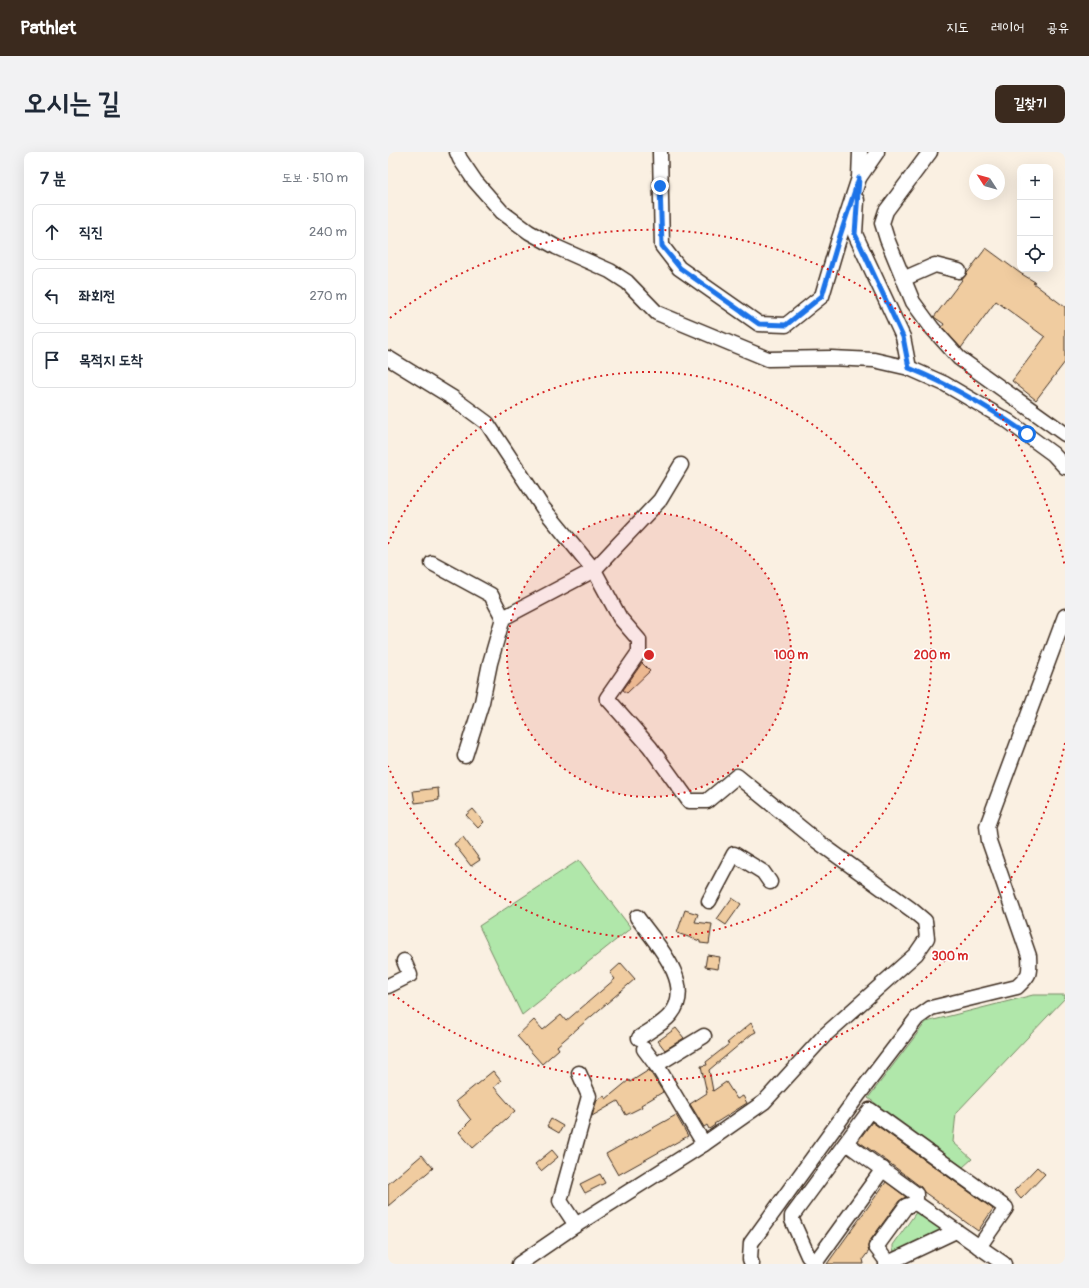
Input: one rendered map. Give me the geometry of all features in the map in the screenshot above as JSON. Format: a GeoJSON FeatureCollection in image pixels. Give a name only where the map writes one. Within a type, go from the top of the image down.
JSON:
{"type":"FeatureCollection","features":[{"type":"Feature","properties":{"kind":"street"},"geometry":{"type":"LineString","coordinates":[[457,152],[475,181],[502,212],[528,232],[610,271],[627,282],[657,313],[768,359],[860,359],[874,360],[909,368],[945,384],[1008,420],[1053,454],[1065,467]]}},
{"type":"Feature","properties":{"kind":"street"},"geometry":{"type":"LineString","coordinates":[[660,152],[662,246],[680,268],[759,324],[786,325],[822,296],[859,178],[877,152]]}},
{"type":"Feature","properties":{"kind":"street"},"geometry":{"type":"LineString","coordinates":[[860,152],[855,234],[903,337],[909,368]]}},
{"type":"Feature","properties":{"kind":"street"},"geometry":{"type":"LineString","coordinates":[[930,152],[886,211],[882,223],[913,302],[932,328],[959,358],[1065,434]]}},
{"type":"Feature","properties":{"kind":"street"},"geometry":{"type":"LineString","coordinates":[[887,239],[888,225],[892,216],[940,152]]}},
{"type":"Feature","properties":{"kind":"street"},"geometry":{"type":"LineString","coordinates":[[903,279],[935,265],[959,271]]}},
{"type":"Feature","properties":{"kind":"street"},"geometry":{"type":"LineString","coordinates":[[388,358],[452,398],[487,423],[543,508],[594,570],[620,618],[640,640],[639,652],[607,698],[650,747],[689,800],[708,801],[737,776],[817,841],[912,910],[925,922],[927,938],[916,954],[825,1035],[764,1102],[704,1144],[576,1225],[519,1264]]}},
{"type":"Feature","properties":{"kind":"street"},"geometry":{"type":"LineString","coordinates":[[503,618],[594,570],[660,500],[681,465]]}},
{"type":"Feature","properties":{"kind":"street"},"geometry":{"type":"LineString","coordinates":[[432,563],[491,595],[503,618],[490,663],[482,702],[465,756]]}},
{"type":"Feature","properties":{"kind":"street"},"geometry":{"type":"LineString","coordinates":[[752,1264],[750,1259],[751,1243],[859,1094],[917,1018],[930,1008],[1016,987],[1025,979],[1030,971],[1029,956],[989,841],[987,826],[1065,616]]}},
{"type":"Feature","properties":{"kind":"street"},"geometry":{"type":"LineString","coordinates":[[709,901],[734,854],[763,872],[770,882]]}},
{"type":"Feature","properties":{"kind":"street"},"geometry":{"type":"LineString","coordinates":[[637,917],[672,967],[677,978],[679,1000],[671,1014],[655,1027],[642,1043],[704,1144]]}},
{"type":"Feature","properties":{"kind":"street"},"geometry":{"type":"LineString","coordinates":[[388,986],[410,974],[404,960]]}},
{"type":"Feature","properties":{"kind":"street"},"geometry":{"type":"LineString","coordinates":[[656,1065],[704,1036]]}},
{"type":"Feature","properties":{"kind":"street"},"geometry":{"type":"LineString","coordinates":[[576,1225],[560,1201],[589,1096],[579,1073]]}},
{"type":"Feature","properties":{"kind":"street"},"geometry":{"type":"LineString","coordinates":[[882,1170],[815,1264],[808,1256],[792,1220],[792,1216],[870,1110],[1006,1208],[979,1247]]}},
{"type":"Feature","properties":{"kind":"street"},"geometry":{"type":"LineString","coordinates":[[846,1143],[916,1194],[916,1203]]}},
{"type":"Feature","properties":{"kind":"street"},"geometry":{"type":"LineString","coordinates":[[916,1203],[1004,1264]]}},
{"type":"Feature","properties":{"kind":"street"},"geometry":{"type":"LineString","coordinates":[[916,1203],[906,1206],[876,1247],[887,1263],[956,1231]]}},
{"type":"Feature","properties":{"kind":"green space"},"geometry":{"type":"Polygon","coordinates":[[[579,860],[631,928],[522,1015],[479,926],[579,860]]]}},
{"type":"Feature","properties":{"kind":"green space"},"geometry":{"type":"Polygon","coordinates":[[[1033,995],[1065,995],[1065,998],[956,1113],[953,1142],[972,1159],[963,1167],[868,1098],[926,1022],[1033,995]]]}},
{"type":"Feature","properties":{"kind":"green space"},"geometry":{"type":"Polygon","coordinates":[[[917,1211],[943,1228],[942,1233],[897,1253],[893,1250],[893,1245],[917,1211]]]}},
{"type":"Feature","properties":{"kind":"building"},"geometry":{"type":"Polygon","coordinates":[[[986,248],[1017,272],[1035,282],[1033,283],[1065,307],[1065,362],[1036,400],[1012,381],[1045,337],[996,301],[961,348],[942,327],[944,324],[934,317],[986,248]]]}},
{"type":"Feature","properties":{"kind":"building"},"geometry":{"type":"Polygon","coordinates":[[[642,663],[650,671],[627,693],[623,690],[642,663]]]}},
{"type":"Feature","properties":{"kind":"building"},"geometry":{"type":"Polygon","coordinates":[[[438,788],[439,800],[415,803],[413,791],[438,788]]]}},
{"type":"Feature","properties":{"kind":"building"},"geometry":{"type":"Polygon","coordinates":[[[473,809],[484,822],[478,828],[466,815],[473,809]]]}},
{"type":"Feature","properties":{"kind":"building"},"geometry":{"type":"Polygon","coordinates":[[[463,837],[480,860],[471,866],[454,844],[463,837]]]}},
{"type":"Feature","properties":{"kind":"building"},"geometry":{"type":"Polygon","coordinates":[[[732,898],[741,904],[726,925],[717,919],[732,898]]]}},
{"type":"Feature","properties":{"kind":"building"},"geometry":{"type":"Polygon","coordinates":[[[685,910],[698,914],[695,922],[712,924],[709,944],[700,943],[700,941],[677,933],[685,910]]]}},
{"type":"Feature","properties":{"kind":"building"},"geometry":{"type":"Polygon","coordinates":[[[707,955],[720,957],[718,969],[705,967],[707,955]]]}},
{"type":"Feature","properties":{"kind":"building"},"geometry":{"type":"Polygon","coordinates":[[[621,963],[635,979],[557,1046],[559,1049],[542,1064],[517,1036],[534,1020],[543,1030],[561,1015],[566,1021],[615,979],[610,973],[621,963]]]}},
{"type":"Feature","properties":{"kind":"building"},"geometry":{"type":"Polygon","coordinates":[[[751,1023],[756,1032],[709,1070],[713,1091],[726,1082],[737,1099],[743,1096],[747,1103],[714,1124],[715,1125],[709,1129],[707,1125],[704,1127],[690,1104],[707,1093],[701,1066],[707,1065],[706,1062],[729,1044],[727,1043],[751,1023]]]}},
{"type":"Feature","properties":{"kind":"building"},"geometry":{"type":"Polygon","coordinates":[[[676,1028],[684,1038],[665,1050],[658,1041],[676,1028]]]}},
{"type":"Feature","properties":{"kind":"building"},"geometry":{"type":"Polygon","coordinates":[[[649,1070],[663,1092],[641,1105],[642,1107],[626,1115],[618,1101],[592,1116],[597,1100],[604,1096],[606,1099],[629,1080],[630,1082],[649,1070]]]}},
{"type":"Feature","properties":{"kind":"building"},"geometry":{"type":"Polygon","coordinates":[[[493,1071],[501,1081],[494,1087],[515,1111],[473,1148],[459,1132],[471,1120],[456,1101],[493,1071]]]}},
{"type":"Feature","properties":{"kind":"building"},"geometry":{"type":"Polygon","coordinates":[[[676,1115],[688,1136],[618,1175],[606,1154],[676,1115]]]}},
{"type":"Feature","properties":{"kind":"building"},"geometry":{"type":"Polygon","coordinates":[[[551,1119],[563,1126],[559,1133],[547,1126],[551,1119]]]}},
{"type":"Feature","properties":{"kind":"building"},"geometry":{"type":"Polygon","coordinates":[[[872,1122],[993,1209],[978,1231],[858,1141],[872,1122]]]}},
{"type":"Feature","properties":{"kind":"building"},"geometry":{"type":"Polygon","coordinates":[[[552,1150],[558,1157],[541,1171],[535,1164],[552,1150]]]}},
{"type":"Feature","properties":{"kind":"building"},"geometry":{"type":"Polygon","coordinates":[[[422,1155],[433,1168],[388,1206],[388,1184],[422,1155]]]}},
{"type":"Feature","properties":{"kind":"building"},"geometry":{"type":"Polygon","coordinates":[[[1037,1167],[1045,1174],[1021,1199],[1014,1191],[1037,1167]]]}},
{"type":"Feature","properties":{"kind":"building"},"geometry":{"type":"Polygon","coordinates":[[[600,1174],[605,1183],[585,1193],[580,1184],[600,1174]]]}},
{"type":"Feature","properties":{"kind":"building"},"geometry":{"type":"Polygon","coordinates":[[[886,1182],[906,1197],[899,1201],[869,1242],[869,1251],[863,1259],[864,1264],[827,1264],[886,1182]]]}},
{"type":"Feature","properties":{"kind":"route"},"geometry":{"type":"LineString","coordinates":[[660,186],[662,246],[680,268],[759,324],[786,325],[822,296],[859,178],[855,234],[903,337],[909,368],[945,384],[1008,420],[1027,434]]}}]}
